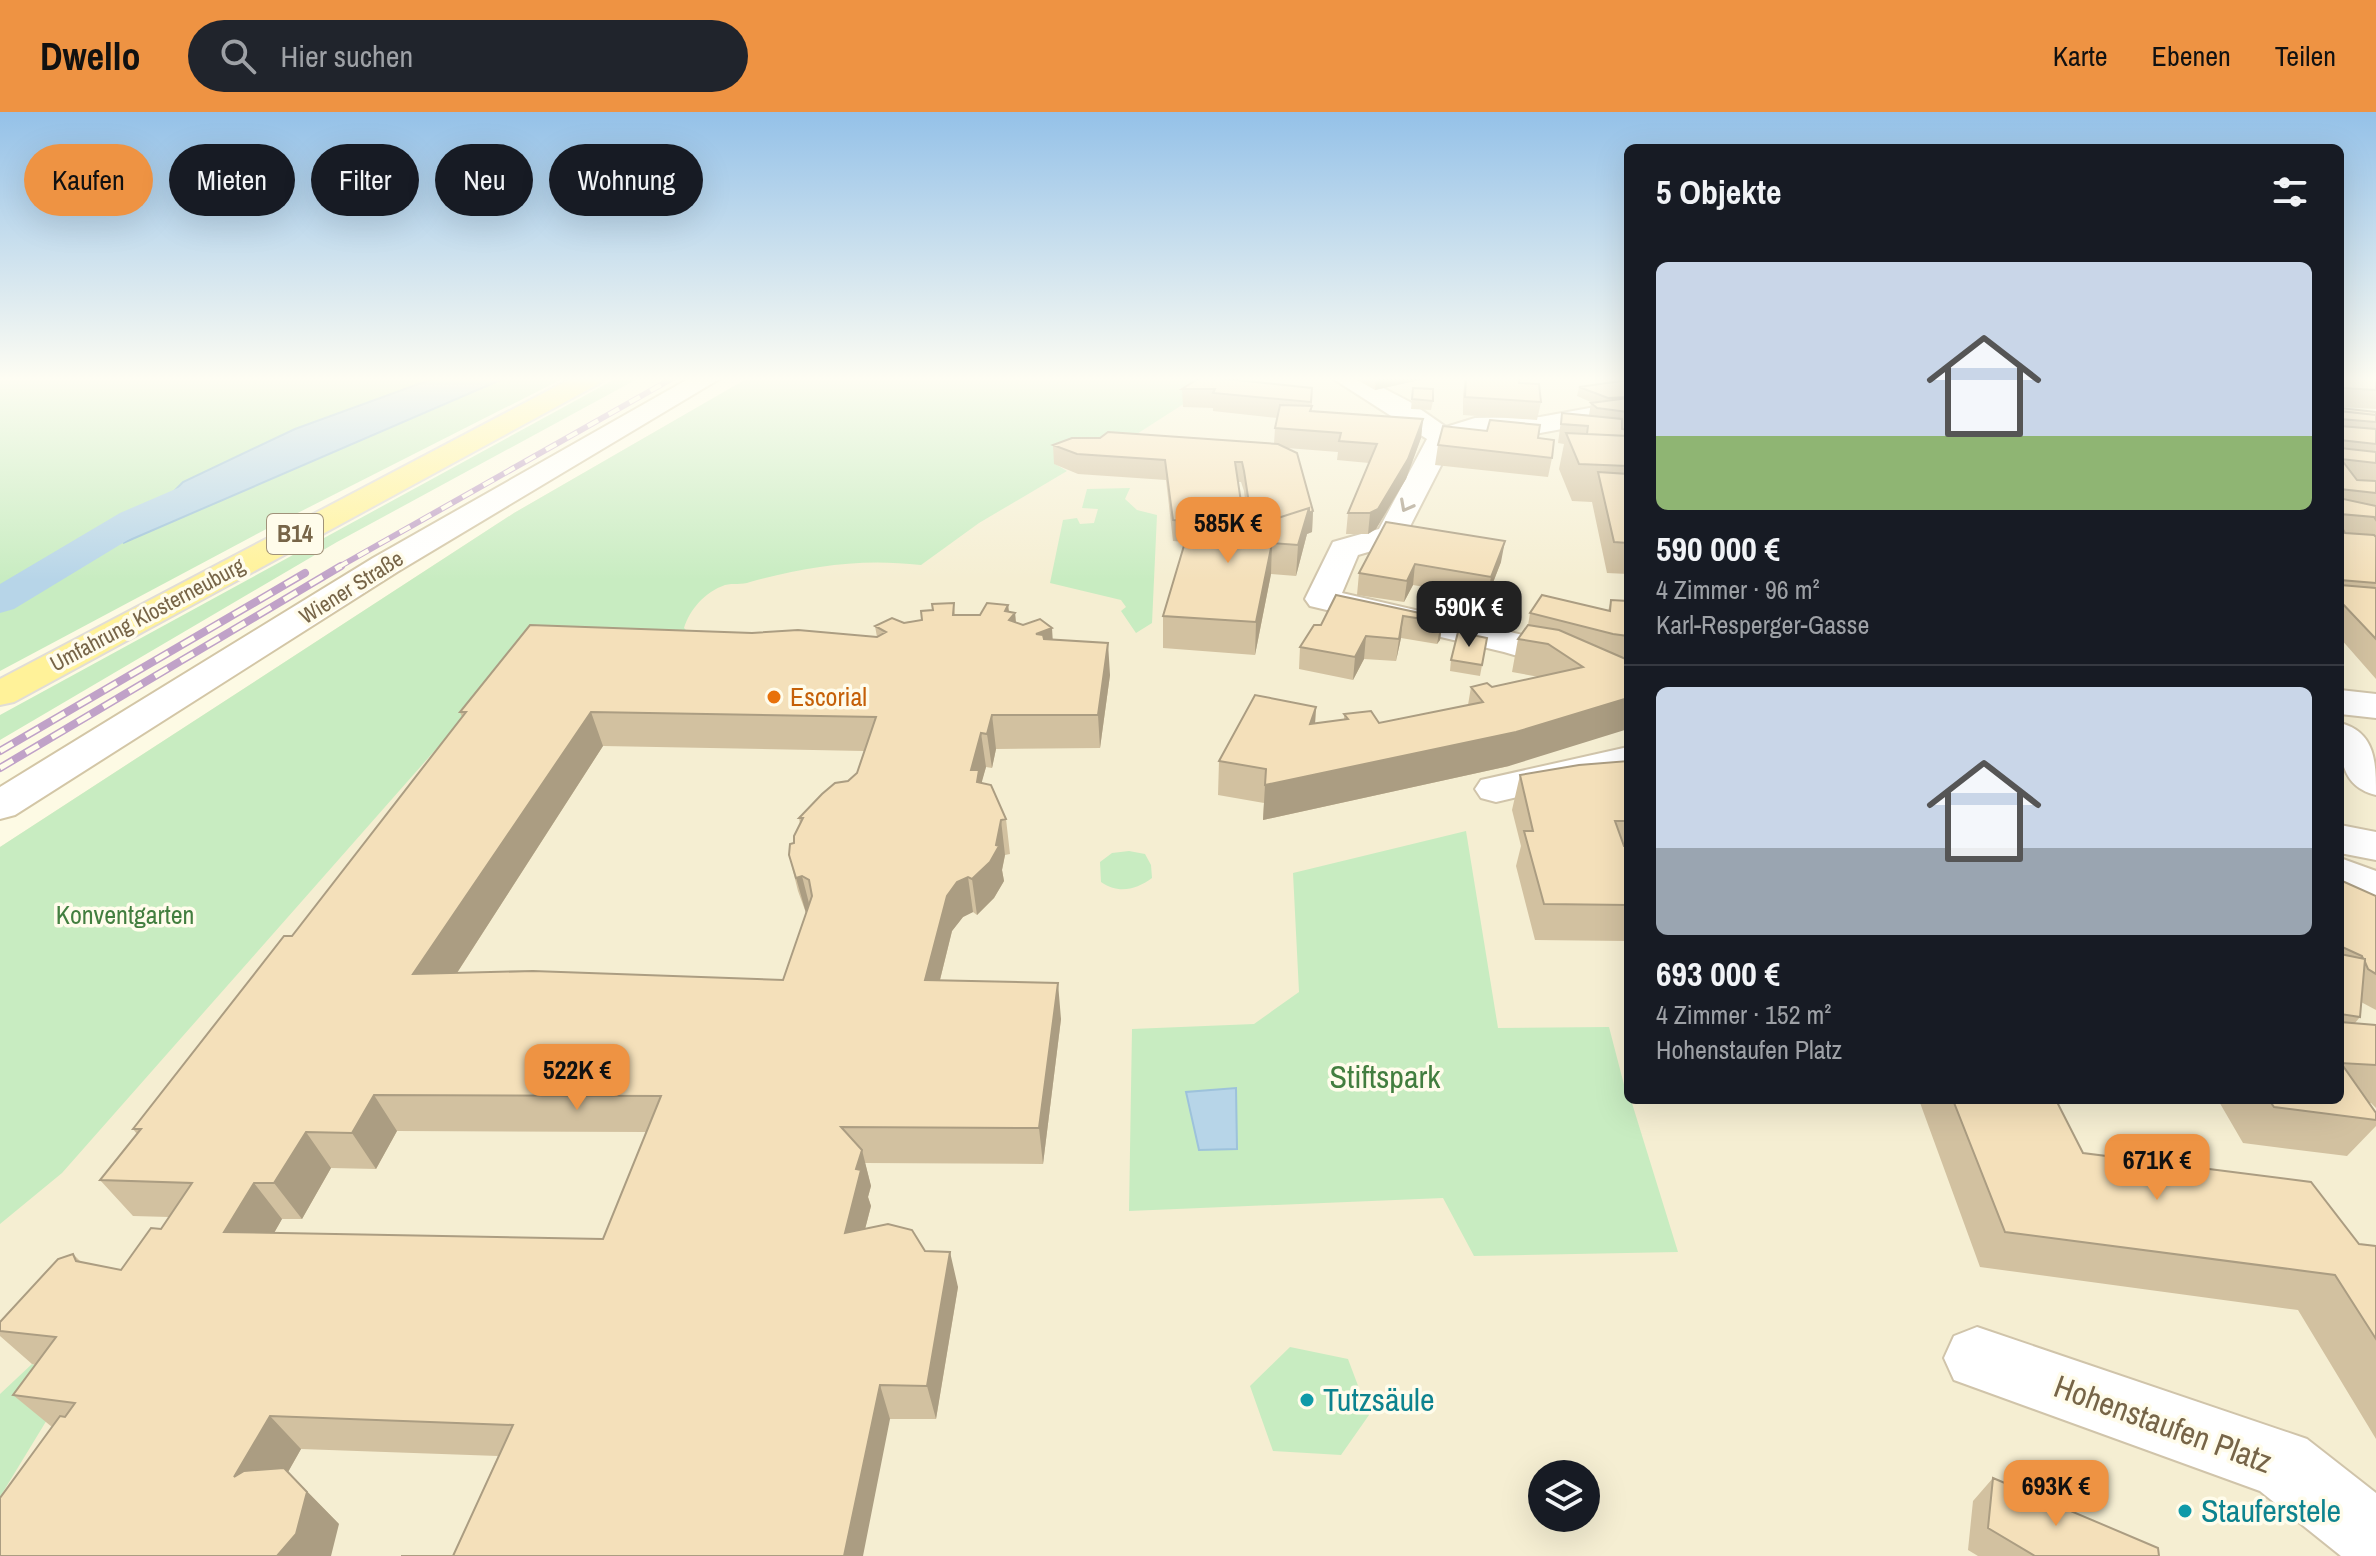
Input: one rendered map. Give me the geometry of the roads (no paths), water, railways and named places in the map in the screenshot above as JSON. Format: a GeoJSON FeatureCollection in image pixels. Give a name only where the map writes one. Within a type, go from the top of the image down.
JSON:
{"type":"FeatureCollection","features":[{"type":"Feature","properties":{"kind":"main road","name":"Umfahrung Klosterneuburg"},"geometry":{"type":"LineString","coordinates":[[0,694],[465,445]]}},
{"type":"Feature","properties":{"kind":"street","name":"Wiener Straße"},"geometry":{"type":"LineString","coordinates":[[0,806],[385,565],[592,445]]}},
{"type":"Feature","properties":{"kind":"street"},"geometry":{"type":"LineString","coordinates":[[1438,445],[1391,535],[1344,549],[1322,599],[1514,644],[1624,676]]}},
{"type":"Feature","properties":{"kind":"street"},"geometry":{"type":"LineString","coordinates":[[2344,702],[2376,706]]}},
{"type":"Feature","properties":{"kind":"street"},"geometry":{"type":"LineString","coordinates":[[2344,740],[2376,782]]}},
{"type":"Feature","properties":{"kind":"street"},"geometry":{"type":"LineString","coordinates":[[1496,789],[1624,760]]}},
{"type":"Feature","properties":{"kind":"street"},"geometry":{"type":"LineString","coordinates":[[2344,840],[2376,846]]}},
{"type":"Feature","properties":{"kind":"street"},"geometry":{"type":"LineString","coordinates":[[2344,875],[2376,889]]}},
{"type":"Feature","properties":{"kind":"street","name":"Hohenstaufen Platz"},"geometry":{"type":"LineString","coordinates":[[1977,1358],[2282,1464],[2376,1538]]}},
{"type":"Feature","properties":{"kind":"water"},"geometry":{"type":"Polygon","coordinates":[[[260,445],[349,445],[123,543],[183,482],[260,445]]]}},
{"type":"Feature","properties":{"kind":"water"},"geometry":{"type":"Polygon","coordinates":[[[1236,1088],[1237,1149],[1199,1150],[1186,1092],[1236,1088]]]}},
{"type":"Feature","properties":{"kind":"waterway"},"geometry":{"type":"LineString","coordinates":[[0,601],[133,521],[215,482]]}},
{"type":"Feature","properties":{"kind":"railway"},"geometry":{"type":"LineString","coordinates":[[337,568],[554,445]]}},
{"type":"Feature","properties":{"kind":"railway"},"geometry":{"type":"LineString","coordinates":[[0,768],[341,566]]}},
{"type":"Feature","properties":{"kind":"railway"},"geometry":{"type":"LineString","coordinates":[[0,751],[305,573]]}},
{"type":"Feature","properties":{"kind":"place","name":"Escorial"},"geometry":{"type":"Point","coordinates":[774,697]}},
{"type":"Feature","properties":{"kind":"place","name":"Tutzsäule"},"geometry":{"type":"Point","coordinates":[1307,1400]}},
{"type":"Feature","properties":{"kind":"place","name":"Stauferstele"},"geometry":{"type":"Point","coordinates":[2185,1511]}},
{"type":"Feature","properties":{"kind":"park label","name":"Konventgarten"},"geometry":{"type":"Point","coordinates":[125,915]}},
{"type":"Feature","properties":{"kind":"park label","name":"Stiftspark"},"geometry":{"type":"Point","coordinates":[1385,1077]}}]}
